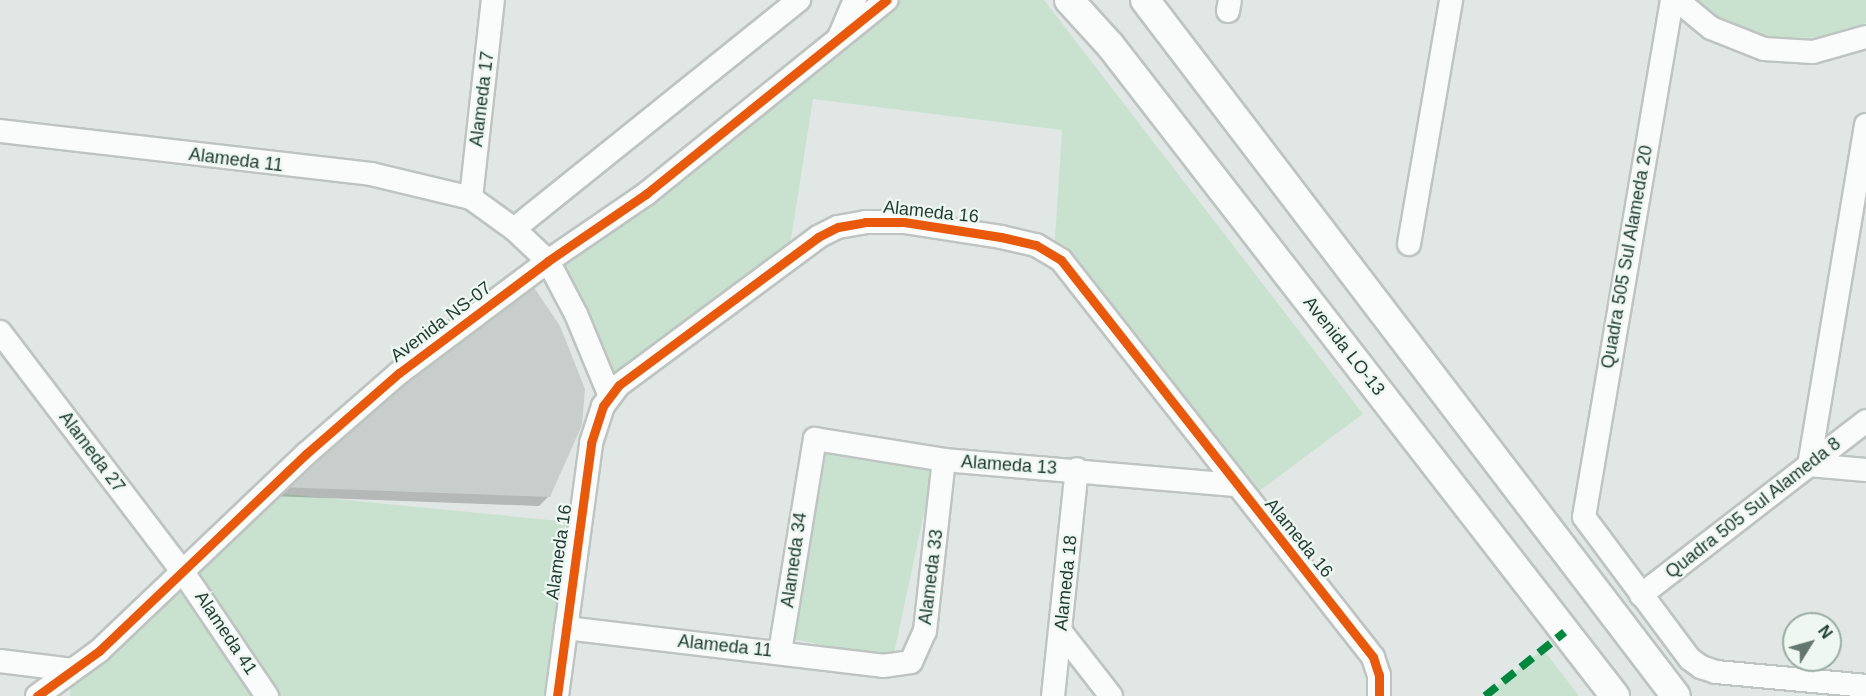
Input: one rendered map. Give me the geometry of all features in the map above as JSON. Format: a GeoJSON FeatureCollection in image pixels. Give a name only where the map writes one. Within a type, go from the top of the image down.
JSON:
{"type":"FeatureCollection","features":[{"type":"Feature","properties":{"kind":"street","name":"Alameda 17"},"geometry":{"type":"LineString","coordinates":[[471,198],[493,0]]}},
{"type":"Feature","properties":{"kind":"street"},"geometry":{"type":"LineString","coordinates":[[514,229],[799,0]]}},
{"type":"Feature","properties":{"kind":"street"},"geometry":{"type":"LineString","coordinates":[[839,37],[855,0]]}},
{"type":"Feature","properties":{"kind":"street","name":"Avenida NS-07"},"geometry":{"type":"LineString","coordinates":[[37,696],[106,644],[306,453],[399,374],[548,261],[646,194],[886,0]]}},
{"type":"Feature","properties":{"kind":"street","name":"Avenida LO-13"},"geometry":{"type":"LineString","coordinates":[[1069,0],[1110,45],[1615,696]]}},
{"type":"Feature","properties":{"kind":"street"},"geometry":{"type":"LineString","coordinates":[[1145,0],[1676,696]]}},
{"type":"Feature","properties":{"kind":"street"},"geometry":{"type":"LineString","coordinates":[[1409,244],[1451,0]]}},
{"type":"Feature","properties":{"kind":"street","name":"Quadra 505 Sul Alameda 20"},"geometry":{"type":"LineString","coordinates":[[1641,595],[1586,523],[1584,514],[1672,0]]}},
{"type":"Feature","properties":{"kind":"street"},"geometry":{"type":"LineString","coordinates":[[1677,0],[1697,18],[1732,39],[1772,50],[1813,52],[1862,43]]}},
{"type":"Feature","properties":{"kind":"street"},"geometry":{"type":"LineString","coordinates":[[1664,50],[1679,30],[1697,18]]}},
{"type":"Feature","properties":{"kind":"street"},"geometry":{"type":"LineString","coordinates":[[1866,125],[1809,465],[1866,470]]}},
{"type":"Feature","properties":{"kind":"street","name":"Alameda 11"},"geometry":{"type":"LineString","coordinates":[[0,131],[371,174],[471,198]]}},
{"type":"Feature","properties":{"kind":"street"},"geometry":{"type":"LineString","coordinates":[[471,198],[514,229],[548,261],[576,314],[610,396]]}},
{"type":"Feature","properties":{"kind":"street","name":"Alameda 16"},"geometry":{"type":"LineString","coordinates":[[557,696],[591,443],[595,424],[610,396],[636,372],[818,237],[838,227],[904,222],[1025,242],[1054,254],[1098,305],[1235,484],[1373,657],[1379,675],[1379,696]]}},
{"type":"Feature","properties":{"kind":"street","name":"Alameda 27"},"geometry":{"type":"LineString","coordinates":[[0,332],[183,572]]}},
{"type":"Feature","properties":{"kind":"street","name":"Quadra 505 Sul Alameda 8"},"geometry":{"type":"LineString","coordinates":[[1641,595],[1866,421]]}},
{"type":"Feature","properties":{"kind":"street","name":"Alameda 13"},"geometry":{"type":"LineString","coordinates":[[808,469],[815,439],[944,460],[1235,484]]}},
{"type":"Feature","properties":{"kind":"street","name":"Alameda 33"},"geometry":{"type":"LineString","coordinates":[[883,666],[911,662],[922,642],[944,460]]}},
{"type":"Feature","properties":{"kind":"street","name":"Alameda 34"},"geometry":{"type":"LineString","coordinates":[[780,652],[808,469]]}},
{"type":"Feature","properties":{"kind":"street","name":"Alameda 18"},"geometry":{"type":"LineString","coordinates":[[1053,696],[1077,470]]}},
{"type":"Feature","properties":{"kind":"street","name":"Alameda 41"},"geometry":{"type":"LineString","coordinates":[[183,572],[267,696]]}},
{"type":"Feature","properties":{"kind":"street"},"geometry":{"type":"LineString","coordinates":[[1641,595],[1690,659],[1701,668],[1716,672],[1866,686]]}},
{"type":"Feature","properties":{"kind":"street","name":"Alameda 11"},"geometry":{"type":"LineString","coordinates":[[566,628],[883,666]]}},
{"type":"Feature","properties":{"kind":"street"},"geometry":{"type":"LineString","coordinates":[[1061,632],[1111,696]]}},
{"type":"Feature","properties":{"kind":"street"},"geometry":{"type":"LineString","coordinates":[[0,662],[72,670]]}},
{"type":"Feature","properties":{"kind":"green space"},"geometry":{"type":"Polygon","coordinates":[[[884,0],[1044,0],[1363,414],[1247,500],[1054,254],[1062,130],[813,99],[788,258],[610,396],[548,261],[884,0]]]}},
{"type":"Feature","properties":{"kind":"green space"},"geometry":{"type":"Polygon","coordinates":[[[1691,0],[1866,0],[1866,23],[1821,37],[1776,39],[1717,19],[1691,0]]]}},
{"type":"Feature","properties":{"kind":"green space"},"geometry":{"type":"Polygon","coordinates":[[[819,439],[934,464],[893,660],[777,636],[819,439]]]}},
{"type":"Feature","properties":{"kind":"green space"},"geometry":{"type":"Polygon","coordinates":[[[265,492],[580,523],[557,696],[70,696],[72,670],[265,492]]]}},
{"type":"Feature","properties":{"kind":"green space"},"geometry":{"type":"Polygon","coordinates":[[[1543,649],[1579,696],[1485,696],[1543,649]]]}},
{"type":"Feature","properties":{"kind":"building"},"geometry":{"type":"Polygon","coordinates":[[[531,283],[560,326],[585,389],[582,425],[550,497],[278,487],[531,283]]]}},
{"type":"Feature","properties":{"kind":"marked path"},"geometry":{"type":"LineString","coordinates":[[1485,696],[1565,632]]}},
{"type":"Feature","properties":{"kind":"cycle path"},"geometry":{"type":"LineString","coordinates":[[37,696],[99,651],[306,454],[399,373],[548,261],[646,194],[886,0]]}},
{"type":"Feature","properties":{"kind":"cycle path"},"geometry":{"type":"LineString","coordinates":[[557,696],[591,443],[603,406],[619,385],[818,237],[838,227],[865,222],[904,222],[1001,237],[1036,245],[1061,260],[1373,657],[1379,675],[1379,696]]}}]}
